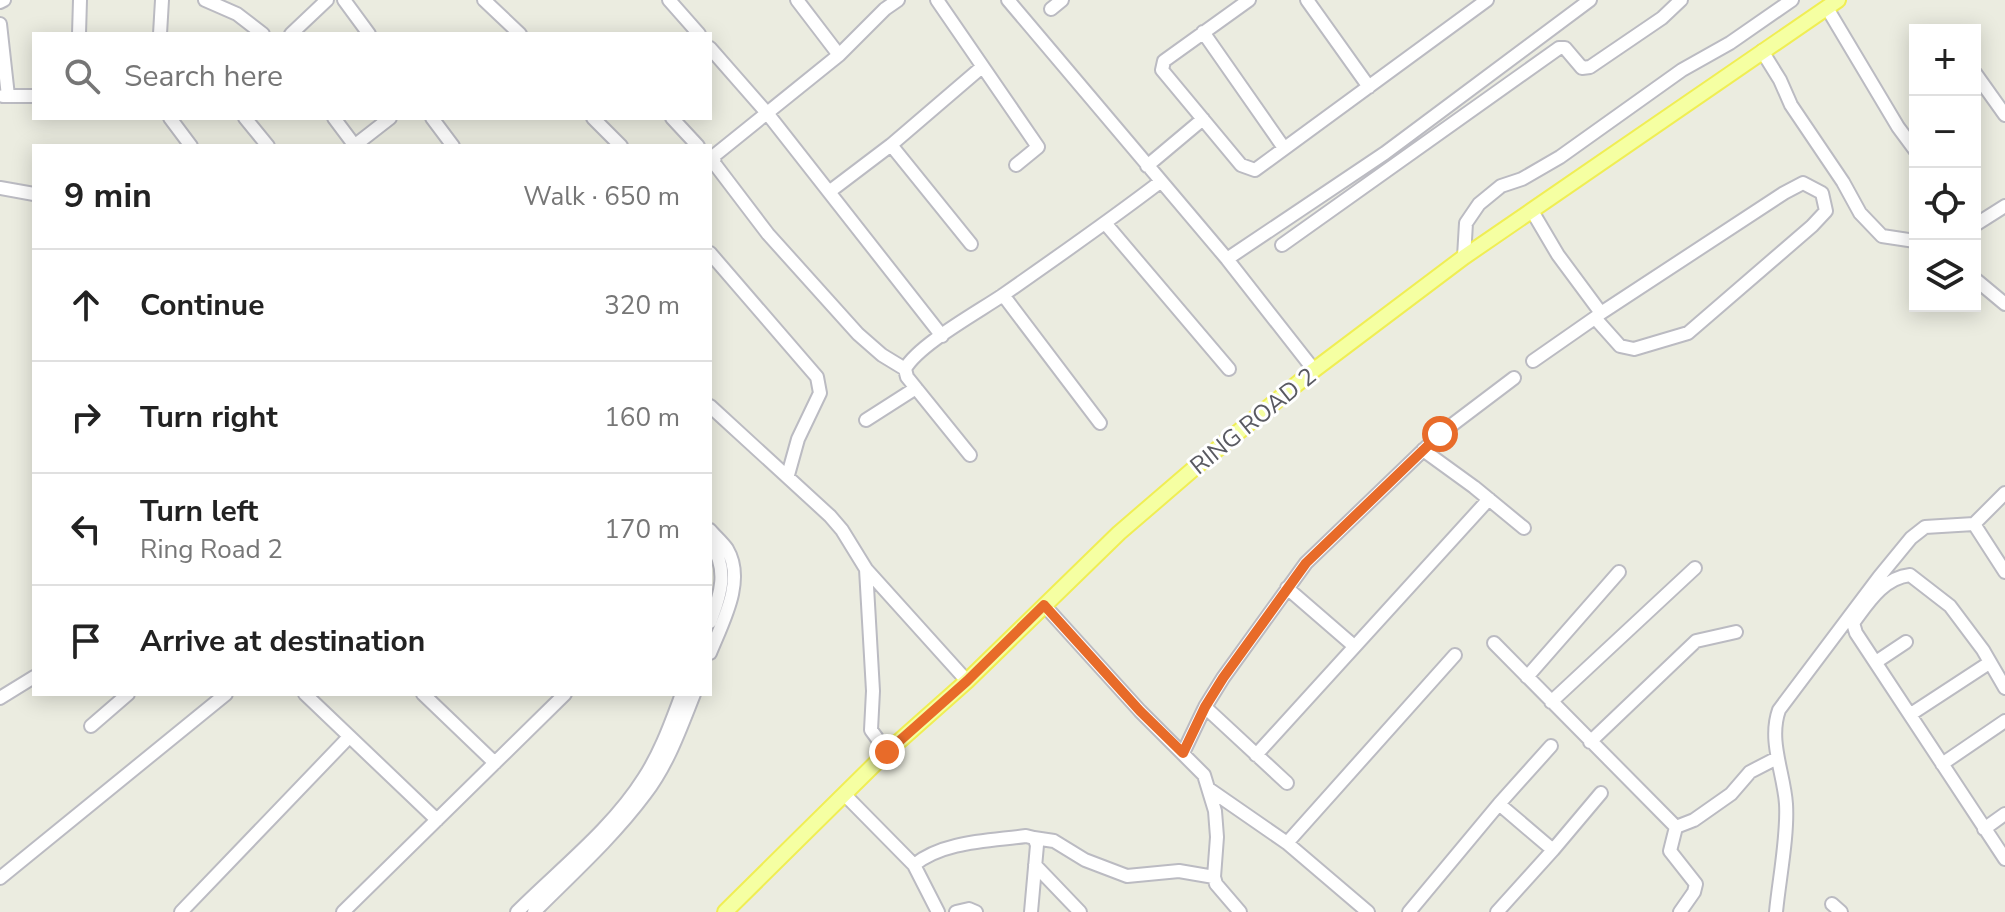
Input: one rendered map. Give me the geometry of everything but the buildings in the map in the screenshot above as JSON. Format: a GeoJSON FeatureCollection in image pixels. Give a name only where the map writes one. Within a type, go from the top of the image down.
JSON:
{"type":"FeatureCollection","features":[{"type":"Feature","properties":{"kind":"main road","name":"RING ROAD 2"},"geometry":{"type":"LineString","coordinates":[[725,912],[846,796],[887,752],[967,681],[1131,523],[1314,370],[1464,257],[1832,4]]}},
{"type":"Feature","properties":{"kind":"street"},"geometry":{"type":"LineString","coordinates":[[79,32],[80,0]]}},
{"type":"Feature","properties":{"kind":"street"},"geometry":{"type":"LineString","coordinates":[[160,32],[162,0]]}},
{"type":"Feature","properties":{"kind":"street"},"geometry":{"type":"LineString","coordinates":[[205,0],[229,11],[258,32]]}},
{"type":"Feature","properties":{"kind":"street"},"geometry":{"type":"LineString","coordinates":[[229,11],[238,0]]}},
{"type":"Feature","properties":{"kind":"street"},"geometry":{"type":"LineString","coordinates":[[293,32],[327,0]]}},
{"type":"Feature","properties":{"kind":"street"},"geometry":{"type":"LineString","coordinates":[[344,0],[368,32]]}},
{"type":"Feature","properties":{"kind":"street"},"geometry":{"type":"LineString","coordinates":[[484,0],[518,32]]}},
{"type":"Feature","properties":{"kind":"street"},"geometry":{"type":"LineString","coordinates":[[669,0],[697,32]]}},
{"type":"Feature","properties":{"kind":"street"},"geometry":{"type":"LineString","coordinates":[[797,0],[839,55]]}},
{"type":"Feature","properties":{"kind":"street"},"geometry":{"type":"LineString","coordinates":[[898,0],[839,55],[715,155],[712,161],[768,234],[858,334],[882,355],[905,369]]}},
{"type":"Feature","properties":{"kind":"street"},"geometry":{"type":"LineString","coordinates":[[937,0],[1038,147],[1016,165]]}},
{"type":"Feature","properties":{"kind":"street"},"geometry":{"type":"LineString","coordinates":[[1008,0],[1227,259],[1314,370]]}},
{"type":"Feature","properties":{"kind":"street"},"geometry":{"type":"LineString","coordinates":[[1051,9],[1062,0]]}},
{"type":"Feature","properties":{"kind":"street"},"geometry":{"type":"LineString","coordinates":[[1249,0],[1164,61],[1162,70],[1247,169],[1255,170],[1487,0]]}},
{"type":"Feature","properties":{"kind":"street"},"geometry":{"type":"LineString","coordinates":[[1307,0],[1369,87]]}},
{"type":"Feature","properties":{"kind":"street"},"geometry":{"type":"LineString","coordinates":[[1227,259],[1385,153],[1590,0]]}},
{"type":"Feature","properties":{"kind":"street"},"geometry":{"type":"LineString","coordinates":[[1282,245],[1559,48],[1569,52],[1582,68],[1590,67],[1662,18],[1681,0]]}},
{"type":"Feature","properties":{"kind":"street"},"geometry":{"type":"LineString","coordinates":[[1464,257],[1466,223],[1479,204],[1501,186],[1522,179],[1560,157],[1682,70],[1730,43],[1792,0]]}},
{"type":"Feature","properties":{"kind":"street"},"geometry":{"type":"LineString","coordinates":[[1832,4],[1909,142]]}},
{"type":"Feature","properties":{"kind":"street"},"geometry":{"type":"LineString","coordinates":[[0,24],[4,96],[32,96]]}},
{"type":"Feature","properties":{"kind":"street"},"geometry":{"type":"LineString","coordinates":[[1203,32],[1284,148]]}},
{"type":"Feature","properties":{"kind":"street"},"geometry":{"type":"LineString","coordinates":[[712,50],[767,113],[942,336]]}},
{"type":"Feature","properties":{"kind":"street"},"geometry":{"type":"LineString","coordinates":[[1762,51],[1791,105],[1860,213],[1882,236],[1909,240]]}},
{"type":"Feature","properties":{"kind":"street"},"geometry":{"type":"LineString","coordinates":[[829,192],[891,145],[982,67]]}},
{"type":"Feature","properties":{"kind":"street"},"geometry":{"type":"LineString","coordinates":[[1981,81],[2005,115]]}},
{"type":"Feature","properties":{"kind":"street"},"geometry":{"type":"LineString","coordinates":[[1147,166],[1203,119]]}},
{"type":"Feature","properties":{"kind":"street"},"geometry":{"type":"LineString","coordinates":[[172,120],[190,144]]}},
{"type":"Feature","properties":{"kind":"street"},"geometry":{"type":"LineString","coordinates":[[247,120],[266,144]]}},
{"type":"Feature","properties":{"kind":"street"},"geometry":{"type":"LineString","coordinates":[[336,120],[354,144]]}},
{"type":"Feature","properties":{"kind":"street"},"geometry":{"type":"LineString","coordinates":[[358,144],[388,120]]}},
{"type":"Feature","properties":{"kind":"street"},"geometry":{"type":"LineString","coordinates":[[434,120],[452,144]]}},
{"type":"Feature","properties":{"kind":"street"},"geometry":{"type":"LineString","coordinates":[[595,120],[619,144]]}},
{"type":"Feature","properties":{"kind":"street"},"geometry":{"type":"LineString","coordinates":[[674,120],[696,144]]}},
{"type":"Feature","properties":{"kind":"street"},"geometry":{"type":"LineString","coordinates":[[891,145],[971,244]]}},
{"type":"Feature","properties":{"kind":"street"},"geometry":{"type":"LineString","coordinates":[[970,455],[907,377],[905,369],[910,360],[1160,182]]}},
{"type":"Feature","properties":{"kind":"street"},"geometry":{"type":"LineString","coordinates":[[1532,211],[1598,316],[1620,346],[1634,349],[1688,333],[1826,211],[1822,193],[1803,183],[1784,193],[1598,316],[1533,361]]}},
{"type":"Feature","properties":{"kind":"street"},"geometry":{"type":"LineString","coordinates":[[0,188],[32,194]]}},
{"type":"Feature","properties":{"kind":"street"},"geometry":{"type":"LineString","coordinates":[[1981,221],[2005,206]]}},
{"type":"Feature","properties":{"kind":"street"},"geometry":{"type":"LineString","coordinates":[[1105,223],[1229,369]]}},
{"type":"Feature","properties":{"kind":"street"},"geometry":{"type":"LineString","coordinates":[[712,255],[820,383],[820,393],[798,439],[788,475]]}},
{"type":"Feature","properties":{"kind":"street"},"geometry":{"type":"LineString","coordinates":[[1981,284],[2005,304]]}},
{"type":"Feature","properties":{"kind":"street"},"geometry":{"type":"LineString","coordinates":[[1003,295],[1100,423]]}},
{"type":"Feature","properties":{"kind":"street"},"geometry":{"type":"LineString","coordinates":[[1183,753],[1205,707],[1306,563],[1440,434],[1514,378]]}},
{"type":"Feature","properties":{"kind":"street"},"geometry":{"type":"LineString","coordinates":[[866,420],[916,388]]}},
{"type":"Feature","properties":{"kind":"street"},"geometry":{"type":"LineString","coordinates":[[712,408],[788,475],[842,530],[866,569],[967,681]]}},
{"type":"Feature","properties":{"kind":"street"},"geometry":{"type":"LineString","coordinates":[[1423,450],[1524,528]]}},
{"type":"Feature","properties":{"kind":"street"},"geometry":{"type":"LineString","coordinates":[[1776,912],[1786,807],[1777,758],[1776,720],[1779,710],[1911,538],[1925,527],[1974,524],[2003,498]]}},
{"type":"Feature","properties":{"kind":"street"},"geometry":{"type":"LineString","coordinates":[[1256,755],[1489,499]]}},
{"type":"Feature","properties":{"kind":"street"},"geometry":{"type":"LineString","coordinates":[[1974,524],[2005,572]]}},
{"type":"Feature","properties":{"kind":"street"},"geometry":{"type":"LineString","coordinates":[[712,532],[728,550],[734,571],[728,607],[712,648]]}},
{"type":"Feature","properties":{"kind":"street"},"geometry":{"type":"LineString","coordinates":[[712,546],[722,571],[722,587],[712,616]]}},
{"type":"Feature","properties":{"kind":"street"},"geometry":{"type":"LineString","coordinates":[[1551,702],[1695,568]]}},
{"type":"Feature","properties":{"kind":"street"},"geometry":{"type":"LineString","coordinates":[[866,569],[873,691],[871,730],[887,752]]}},
{"type":"Feature","properties":{"kind":"street"},"geometry":{"type":"LineString","coordinates":[[1527,677],[1619,572]]}},
{"type":"Feature","properties":{"kind":"street"},"geometry":{"type":"LineString","coordinates":[[2005,688],[1983,650],[1950,606],[1910,575],[1896,576],[1875,594],[1853,623],[2005,859]]}},
{"type":"Feature","properties":{"kind":"street"},"geometry":{"type":"LineString","coordinates":[[1287,588],[1354,646]]}},
{"type":"Feature","properties":{"kind":"street"},"geometry":{"type":"LineString","coordinates":[[1044,605],[1140,711],[1204,775],[1215,811],[1214,877],[1216,884],[1240,912]]}},
{"type":"Feature","properties":{"kind":"street"},"geometry":{"type":"LineString","coordinates":[[1590,742],[1696,641],[1736,632]]}},
{"type":"Feature","properties":{"kind":"street"},"geometry":{"type":"LineString","coordinates":[[1876,662],[1906,642]]}},
{"type":"Feature","properties":{"kind":"street"},"geometry":{"type":"LineString","coordinates":[[1494,643],[1676,827]]}},
{"type":"Feature","properties":{"kind":"street"},"geometry":{"type":"LineString","coordinates":[[1287,843],[1455,655]]}},
{"type":"Feature","properties":{"kind":"street"},"geometry":{"type":"LineString","coordinates":[[1911,714],[1989,663]]}},
{"type":"Feature","properties":{"kind":"street"},"geometry":{"type":"LineString","coordinates":[[0,698],[32,678]]}},
{"type":"Feature","properties":{"kind":"street"},"geometry":{"type":"LineString","coordinates":[[91,726],[126,696]]}},
{"type":"Feature","properties":{"kind":"street"},"geometry":{"type":"LineString","coordinates":[[0,878],[224,696]]}},
{"type":"Feature","properties":{"kind":"street"},"geometry":{"type":"LineString","coordinates":[[307,696],[437,820]]}},
{"type":"Feature","properties":{"kind":"street"},"geometry":{"type":"LineString","coordinates":[[425,696],[495,763]]}},
{"type":"Feature","properties":{"kind":"street"},"geometry":{"type":"LineString","coordinates":[[343,912],[563,696]]}},
{"type":"Feature","properties":{"kind":"street"},"geometry":{"type":"LineString","coordinates":[[534,912],[643,780],[665,740],[681,696]]}},
{"type":"Feature","properties":{"kind":"street"},"geometry":{"type":"LineString","coordinates":[[517,912],[584,855],[646,794],[672,748],[693,696]]}},
{"type":"Feature","properties":{"kind":"street"},"geometry":{"type":"LineString","coordinates":[[1205,707],[1287,783]]}},
{"type":"Feature","properties":{"kind":"street"},"geometry":{"type":"LineString","coordinates":[[1942,764],[2005,721]]}},
{"type":"Feature","properties":{"kind":"street"},"geometry":{"type":"LineString","coordinates":[[181,912],[348,738]]}},
{"type":"Feature","properties":{"kind":"street"},"geometry":{"type":"LineString","coordinates":[[1409,912],[1551,746]]}},
{"type":"Feature","properties":{"kind":"street"},"geometry":{"type":"LineString","coordinates":[[1676,827],[1694,820],[1731,794],[1750,772],[1777,758]]}},
{"type":"Feature","properties":{"kind":"street"},"geometry":{"type":"LineString","coordinates":[[1209,789],[1287,843],[1368,912]]}},
{"type":"Feature","properties":{"kind":"street"},"geometry":{"type":"LineString","coordinates":[[1497,912],[1601,793]]}},
{"type":"Feature","properties":{"kind":"street"},"geometry":{"type":"LineString","coordinates":[[846,796],[914,865],[938,912]]}},
{"type":"Feature","properties":{"kind":"street"},"geometry":{"type":"LineString","coordinates":[[1499,804],[1553,850]]}},
{"type":"Feature","properties":{"kind":"street"},"geometry":{"type":"LineString","coordinates":[[1984,829],[2005,814]]}},
{"type":"Feature","properties":{"kind":"street"},"geometry":{"type":"LineString","coordinates":[[1676,827],[1670,851],[1696,884],[1680,912]]}},
{"type":"Feature","properties":{"kind":"street"},"geometry":{"type":"LineString","coordinates":[[914,865],[930,854],[966,844],[1026,836],[1054,841],[1085,860],[1127,876],[1179,871],[1214,877]]}},
{"type":"Feature","properties":{"kind":"street"},"geometry":{"type":"LineString","coordinates":[[1031,912],[1037,845],[1034,838]]}},
{"type":"Feature","properties":{"kind":"street"},"geometry":{"type":"LineString","coordinates":[[1035,865],[1080,912]]}},
{"type":"Feature","properties":{"kind":"street"},"geometry":{"type":"LineString","coordinates":[[957,912],[969,909],[976,912]]}},
{"type":"Feature","properties":{"kind":"route"},"geometry":{"type":"LineString","coordinates":[[887,752],[967,681],[1044,605],[1140,711],[1183,753],[1223,678],[1306,563],[1440,434]]}}]}
